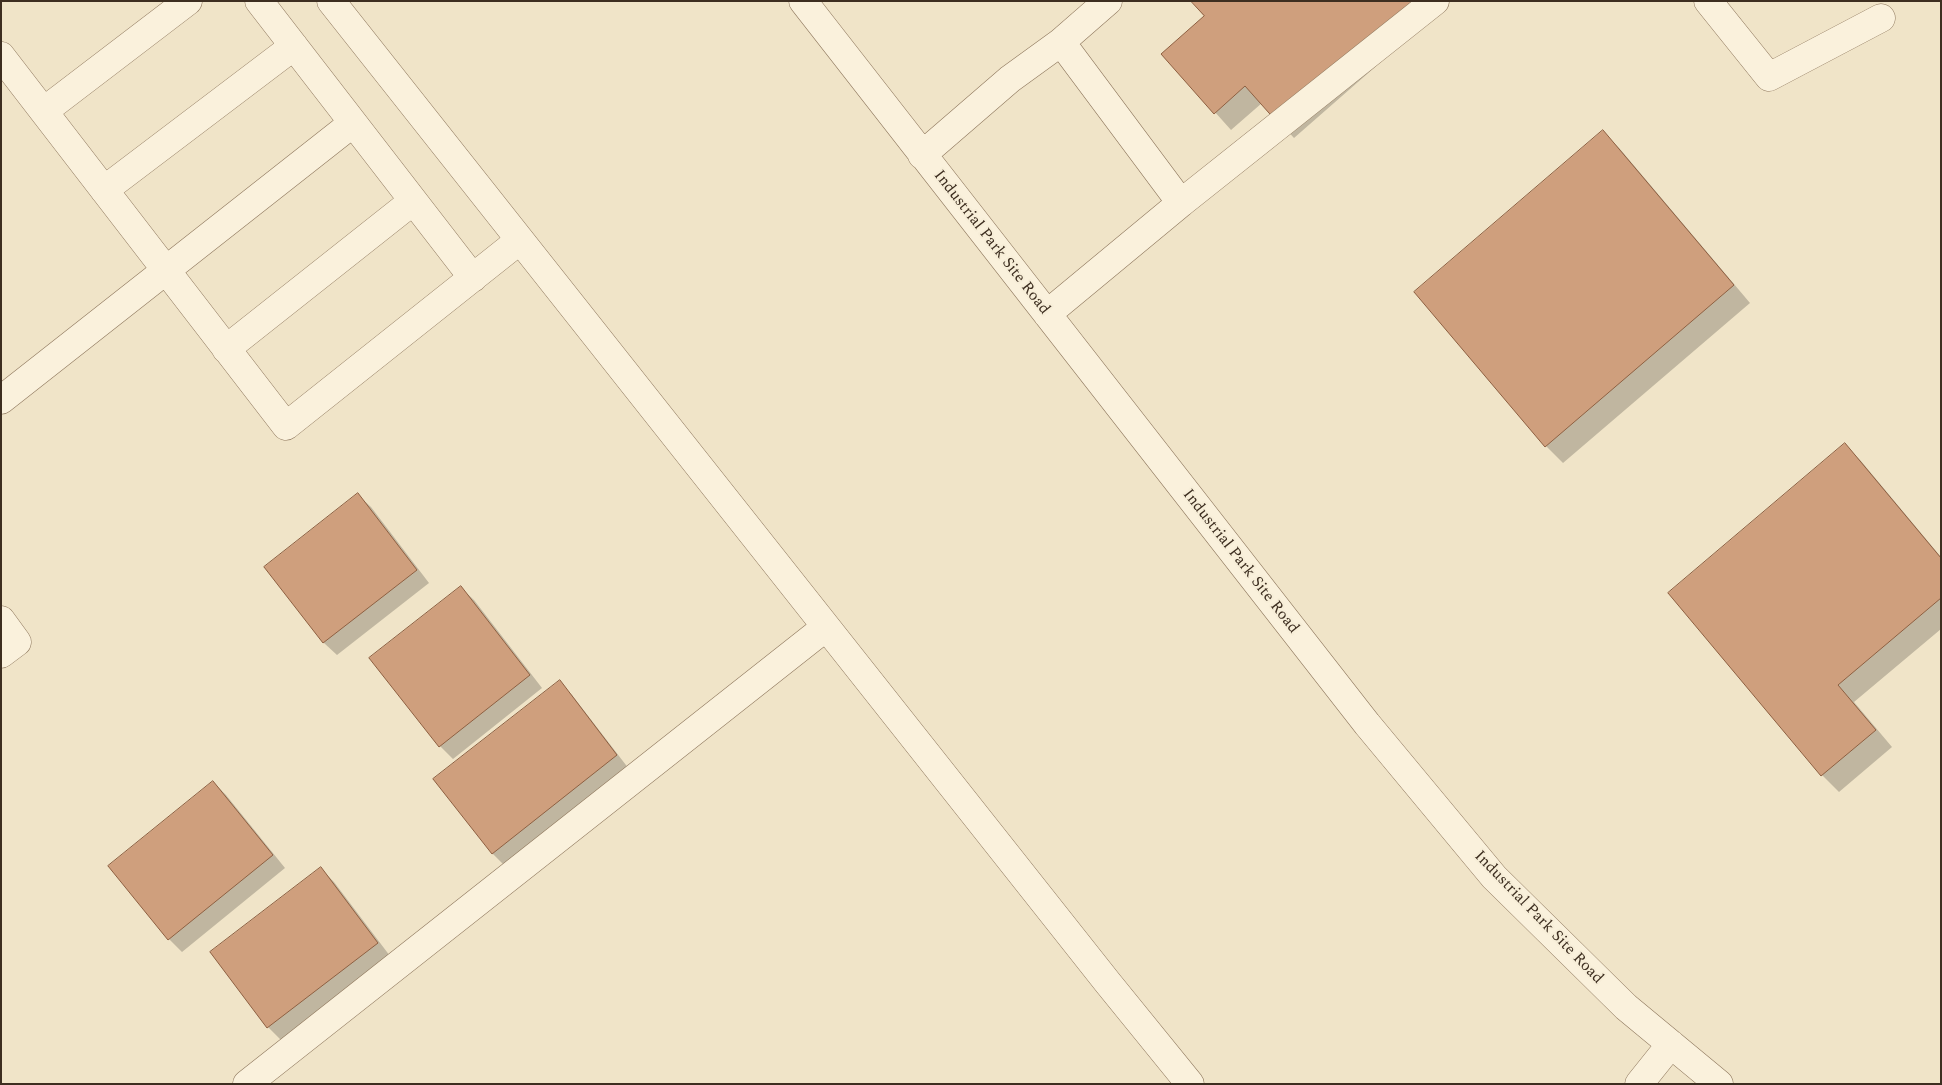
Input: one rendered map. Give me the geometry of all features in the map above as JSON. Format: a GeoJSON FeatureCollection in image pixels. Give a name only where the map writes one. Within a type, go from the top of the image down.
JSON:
{"type":"FeatureCollection","features":[{"type":"Feature","properties":{"kind":"street"},"geometry":{"type":"LineString","coordinates":[[44,111],[188,1]]}},
{"type":"Feature","properties":{"kind":"street"},"geometry":{"type":"LineString","coordinates":[[259,1],[473,278]]}},
{"type":"Feature","properties":{"kind":"street"},"geometry":{"type":"LineString","coordinates":[[330,1],[1190,1084]]}},
{"type":"Feature","properties":{"kind":"street","name":"Industrial Park Site Road"},"geometry":{"type":"LineString","coordinates":[[802,1],[1367,724],[1494,877],[1626,1007],[1719,1084]]}},
{"type":"Feature","properties":{"kind":"street"},"geometry":{"type":"LineString","coordinates":[[922,155],[1010,79],[1061,42],[1108,1]]}},
{"type":"Feature","properties":{"kind":"street"},"geometry":{"type":"LineString","coordinates":[[1047,314],[1181,203],[1435,1]]}},
{"type":"Feature","properties":{"kind":"street"},"geometry":{"type":"LineString","coordinates":[[1708,1],[1769,77],[1881,18]]}},
{"type":"Feature","properties":{"kind":"street"},"geometry":{"type":"LineString","coordinates":[[1061,42],[1181,203]]}},
{"type":"Feature","properties":{"kind":"street"},"geometry":{"type":"LineString","coordinates":[[104,190],[294,46]]}},
{"type":"Feature","properties":{"kind":"street"},"geometry":{"type":"LineString","coordinates":[[1,56],[286,426],[520,240]]}},
{"type":"Feature","properties":{"kind":"street"},"geometry":{"type":"LineString","coordinates":[[1,400],[353,123]]}},
{"type":"Feature","properties":{"kind":"street"},"geometry":{"type":"LineString","coordinates":[[226,349],[414,201]]}},
{"type":"Feature","properties":{"kind":"street"},"geometry":{"type":"LineString","coordinates":[[1,620],[18,642],[1,654]]}},
{"type":"Feature","properties":{"kind":"street"},"geometry":{"type":"LineString","coordinates":[[247,1084],[826,627]]}},
{"type":"Feature","properties":{"kind":"street"},"geometry":{"type":"LineString","coordinates":[[1639,1084],[1671,1044]]}},
{"type":"Feature","properties":{"kind":"building"},"geometry":{"type":"Polygon","coordinates":[[[1191,1],[1414,1],[1277,122],[1245,86],[1214,114],[1161,54],[1204,16],[1191,1]]]}},
{"type":"Feature","properties":{"kind":"building"},"geometry":{"type":"Polygon","coordinates":[[[1603,130],[1734,285],[1545,447],[1414,292],[1603,130]]]}},
{"type":"Feature","properties":{"kind":"building"},"geometry":{"type":"Polygon","coordinates":[[[1845,443],[1941,558],[1941,598],[1838,685],[1876,730],[1821,776],[1668,593],[1845,443]]]}},
{"type":"Feature","properties":{"kind":"building"},"geometry":{"type":"Polygon","coordinates":[[[358,493],[417,570],[323,643],[264,567],[358,493]]]}},
{"type":"Feature","properties":{"kind":"building"},"geometry":{"type":"Polygon","coordinates":[[[461,586],[530,675],[439,747],[369,658],[461,586]]]}},
{"type":"Feature","properties":{"kind":"building"},"geometry":{"type":"Polygon","coordinates":[[[560,680],[617,755],[492,854],[433,779],[560,680]]]}},
{"type":"Feature","properties":{"kind":"building"},"geometry":{"type":"Polygon","coordinates":[[[213,781],[273,855],[168,940],[108,866],[213,781]]]}},
{"type":"Feature","properties":{"kind":"building"},"geometry":{"type":"Polygon","coordinates":[[[321,867],[378,943],[267,1028],[210,952],[321,867]]]}}]}
